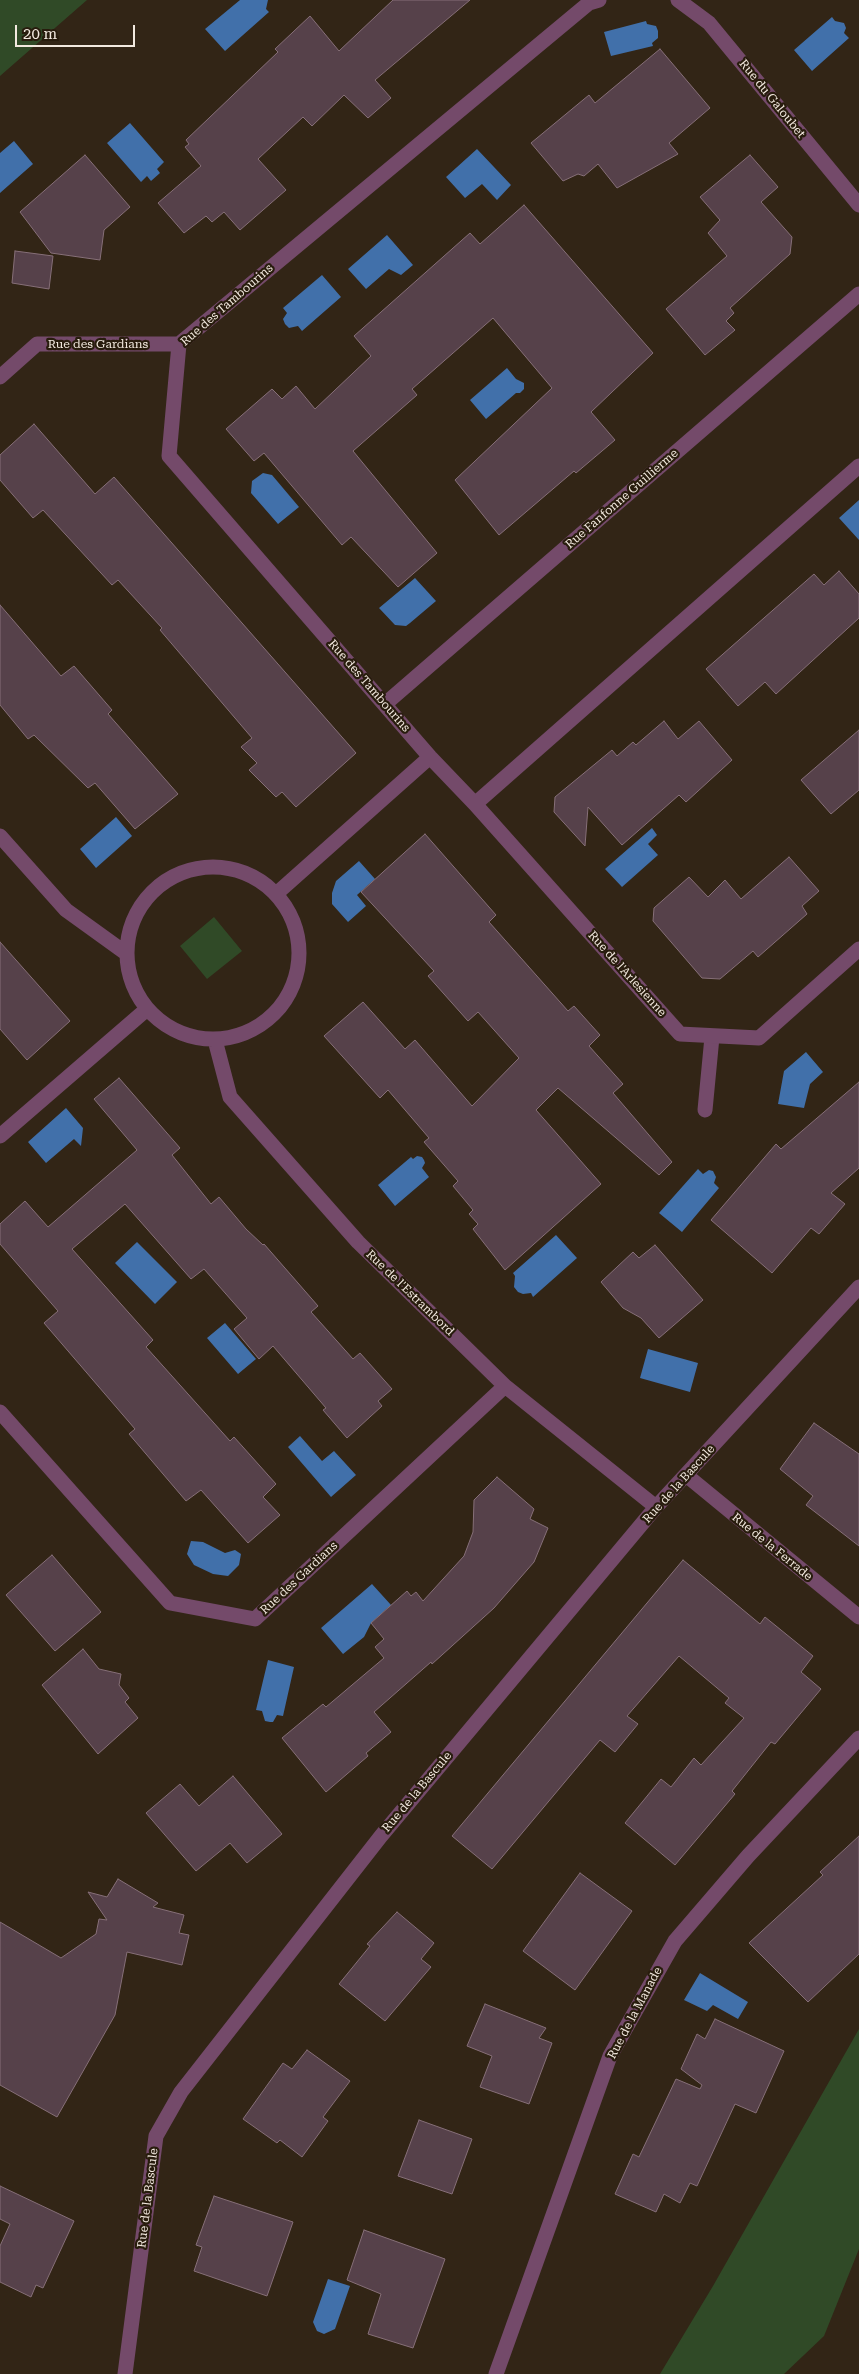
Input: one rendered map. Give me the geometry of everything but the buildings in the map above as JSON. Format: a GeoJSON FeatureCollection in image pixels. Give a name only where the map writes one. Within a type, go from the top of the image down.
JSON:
{"type":"FeatureCollection","features":[{"type":"Feature","properties":{"kind":"street","name":"Rue des Tambourins"},"geometry":{"type":"LineString","coordinates":[[430,757],[386,704],[168,456],[179,344],[589,3],[599,0]]}},
{"type":"Feature","properties":{"kind":"street","name":"Rue du Galoubet"},"geometry":{"type":"LineString","coordinates":[[678,0],[709,23],[859,205]]}},
{"type":"Feature","properties":{"kind":"street","name":"Rue Fanfonne Guillierme"},"geometry":{"type":"LineString","coordinates":[[386,704],[859,294]]}},
{"type":"Feature","properties":{"kind":"street","name":"Rue des Gardians"},"geometry":{"type":"LineString","coordinates":[[0,376],[37,344],[179,344]]}},
{"type":"Feature","properties":{"kind":"street"},"geometry":{"type":"LineString","coordinates":[[475,804],[859,466]]}},
{"type":"Feature","properties":{"kind":"street"},"geometry":{"type":"LineString","coordinates":[[276,894],[430,757]]}},
{"type":"Feature","properties":{"kind":"street","name":"Rue de l'Arlesienne"},"geometry":{"type":"LineString","coordinates":[[430,757],[475,804],[680,1034],[759,1038],[859,950]]}},
{"type":"Feature","properties":{"kind":"street"},"geometry":{"type":"LineString","coordinates":[[0,836],[66,910],[127,954]]}},
{"type":"Feature","properties":{"kind":"street"},"geometry":{"type":"LineString","coordinates":[[225,867],[253,876],[276,894],[292,918],[300,945],[298,973],[286,1000],[268,1021],[243,1035],[215,1040],[190,1036],[166,1026],[147,1009],[132,983],[127,954],[131,924],[145,899],[168,880],[195,868],[225,867]]}},
{"type":"Feature","properties":{"kind":"street"},"geometry":{"type":"LineString","coordinates":[[0,1136],[147,1009]]}},
{"type":"Feature","properties":{"kind":"street"},"geometry":{"type":"LineString","coordinates":[[705,1110],[712,1037]]}},
{"type":"Feature","properties":{"kind":"street","name":"Rue de l'Estrambord"},"geometry":{"type":"LineString","coordinates":[[215,1040],[230,1097],[358,1242],[505,1386],[656,1507]]}},
{"type":"Feature","properties":{"kind":"street","name":"Rue de la Bascule"},"geometry":{"type":"LineString","coordinates":[[125,2374],[156,2136],[181,2092],[380,1836],[656,1507],[859,1286]]}},
{"type":"Feature","properties":{"kind":"street","name":"Rue des Gardians"},"geometry":{"type":"LineString","coordinates":[[0,1412],[170,1603],[256,1619],[505,1386]]}},
{"type":"Feature","properties":{"kind":"street","name":"Rue de la Ferrade"},"geometry":{"type":"LineString","coordinates":[[686,1475],[859,1617]]}},
{"type":"Feature","properties":{"kind":"street","name":"Rue de la Manade"},"geometry":{"type":"LineString","coordinates":[[496,2374],[610,2056],[675,1940],[748,1856],[859,1738]]}},
{"type":"Feature","properties":{"kind":"green space"},"geometry":{"type":"Polygon","coordinates":[[[0,0],[87,0],[0,76],[0,0]]]}},
{"type":"Feature","properties":{"kind":"green space"},"geometry":{"type":"Polygon","coordinates":[[[214,917],[242,951],[207,979],[180,946],[214,917]]]}},
{"type":"Feature","properties":{"kind":"green space"},"geometry":{"type":"Polygon","coordinates":[[[859,2029],[859,2249],[824,2336],[784,2374],[660,2374],[713,2286],[859,2029]]]}},
{"type":"Feature","properties":{"kind":"water"},"geometry":{"type":"Polygon","coordinates":[[[240,0],[268,0],[266,9],[269,12],[225,51],[205,29],[240,0]]]}},
{"type":"Feature","properties":{"kind":"water"},"geometry":{"type":"Polygon","coordinates":[[[832,17],[835,21],[844,23],[846,28],[844,33],[849,38],[812,71],[794,50],[832,17]]]}},
{"type":"Feature","properties":{"kind":"water"},"geometry":{"type":"Polygon","coordinates":[[[646,21],[647,24],[656,26],[658,31],[658,38],[652,43],[653,46],[611,56],[604,32],[646,21]]]}},
{"type":"Feature","properties":{"kind":"water"},"geometry":{"type":"Polygon","coordinates":[[[130,123],[164,162],[157,169],[160,173],[151,181],[147,176],[141,182],[107,143],[130,123]]]}},
{"type":"Feature","properties":{"kind":"water"},"geometry":{"type":"Polygon","coordinates":[[[14,141],[33,164],[0,193],[0,153],[14,141]]]}},
{"type":"Feature","properties":{"kind":"water"},"geometry":{"type":"Polygon","coordinates":[[[477,149],[511,185],[497,200],[482,184],[465,198],[446,177],[477,149]]]}},
{"type":"Feature","properties":{"kind":"water"},"geometry":{"type":"Polygon","coordinates":[[[387,235],[413,265],[401,275],[389,269],[366,289],[348,269],[387,235]]]}},
{"type":"Feature","properties":{"kind":"water"},"geometry":{"type":"Polygon","coordinates":[[[322,275],[341,297],[302,331],[298,326],[289,328],[283,319],[287,313],[283,308],[322,275]]]}},
{"type":"Feature","properties":{"kind":"water"},"geometry":{"type":"Polygon","coordinates":[[[507,368],[516,379],[524,383],[524,389],[520,393],[516,393],[486,419],[470,400],[507,368]]]}},
{"type":"Feature","properties":{"kind":"water"},"geometry":{"type":"Polygon","coordinates":[[[263,473],[272,475],[299,507],[278,524],[251,493],[252,481],[263,473]]]}},
{"type":"Feature","properties":{"kind":"water"},"geometry":{"type":"Polygon","coordinates":[[[859,500],[859,540],[839,518],[859,500]]]}},
{"type":"Feature","properties":{"kind":"water"},"geometry":{"type":"Polygon","coordinates":[[[415,578],[436,601],[406,626],[395,625],[379,608],[415,578]]]}},
{"type":"Feature","properties":{"kind":"water"},"geometry":{"type":"Polygon","coordinates":[[[116,817],[132,836],[96,868],[80,849],[116,817]]]}},
{"type":"Feature","properties":{"kind":"water"},"geometry":{"type":"Polygon","coordinates":[[[652,828],[657,835],[648,844],[658,855],[622,887],[605,869],[652,828]]]}},
{"type":"Feature","properties":{"kind":"water"},"geometry":{"type":"Polygon","coordinates":[[[359,861],[375,879],[357,895],[366,906],[348,922],[332,904],[332,893],[336,881],[359,861]]]}},
{"type":"Feature","properties":{"kind":"water"},"geometry":{"type":"Polygon","coordinates":[[[806,1052],[823,1072],[810,1084],[804,1108],[778,1104],[784,1071],[806,1052]]]}},
{"type":"Feature","properties":{"kind":"water"},"geometry":{"type":"Polygon","coordinates":[[[66,1108],[83,1128],[81,1146],[74,1139],[46,1163],[28,1142],[66,1108]]]}},
{"type":"Feature","properties":{"kind":"water"},"geometry":{"type":"Polygon","coordinates":[[[417,1156],[422,1157],[424,1160],[425,1163],[422,1168],[429,1177],[395,1206],[378,1185],[411,1157],[413,1159],[417,1156]]]}},
{"type":"Feature","properties":{"kind":"water"},"geometry":{"type":"Polygon","coordinates":[[[698,1169],[703,1174],[709,1170],[713,1171],[716,1177],[714,1183],[719,1188],[682,1232],[659,1213],[698,1169]]]}},
{"type":"Feature","properties":{"kind":"water"},"geometry":{"type":"Polygon","coordinates":[[[556,1235],[577,1258],[533,1297],[531,1293],[523,1294],[518,1292],[514,1287],[515,1276],[513,1273],[556,1235]]]}},
{"type":"Feature","properties":{"kind":"water"},"geometry":{"type":"Polygon","coordinates":[[[137,1242],[177,1282],[155,1304],[115,1263],[137,1242]]]}},
{"type":"Feature","properties":{"kind":"water"},"geometry":{"type":"Polygon","coordinates":[[[225,1323],[256,1359],[238,1374],[207,1338],[225,1323]]]}},
{"type":"Feature","properties":{"kind":"water"},"geometry":{"type":"Polygon","coordinates":[[[648,1349],[698,1363],[690,1392],[640,1378],[648,1349]]]}},
{"type":"Feature","properties":{"kind":"water"},"geometry":{"type":"Polygon","coordinates":[[[300,1436],[322,1461],[334,1451],[356,1475],[331,1497],[288,1447],[300,1436]]]}},
{"type":"Feature","properties":{"kind":"water"},"geometry":{"type":"Polygon","coordinates":[[[191,1541],[203,1542],[225,1553],[235,1550],[241,1554],[239,1565],[228,1576],[213,1574],[194,1565],[187,1554],[191,1541]]]}},
{"type":"Feature","properties":{"kind":"water"},"geometry":{"type":"Polygon","coordinates":[[[372,1584],[391,1605],[371,1623],[364,1637],[343,1654],[321,1628],[372,1584]]]}},
{"type":"Feature","properties":{"kind":"water"},"geometry":{"type":"Polygon","coordinates":[[[268,1660],[294,1667],[283,1716],[277,1715],[273,1722],[265,1721],[262,1711],[256,1710],[268,1660]]]}},
{"type":"Feature","properties":{"kind":"water"},"geometry":{"type":"Polygon","coordinates":[[[700,1973],[748,2002],[738,2019],[713,2005],[707,2011],[684,2000],[700,1973]]]}},
{"type":"Feature","properties":{"kind":"water"},"geometry":{"type":"Polygon","coordinates":[[[328,2279],[350,2286],[335,2329],[324,2334],[317,2331],[313,2322],[328,2279]]]}}]}
